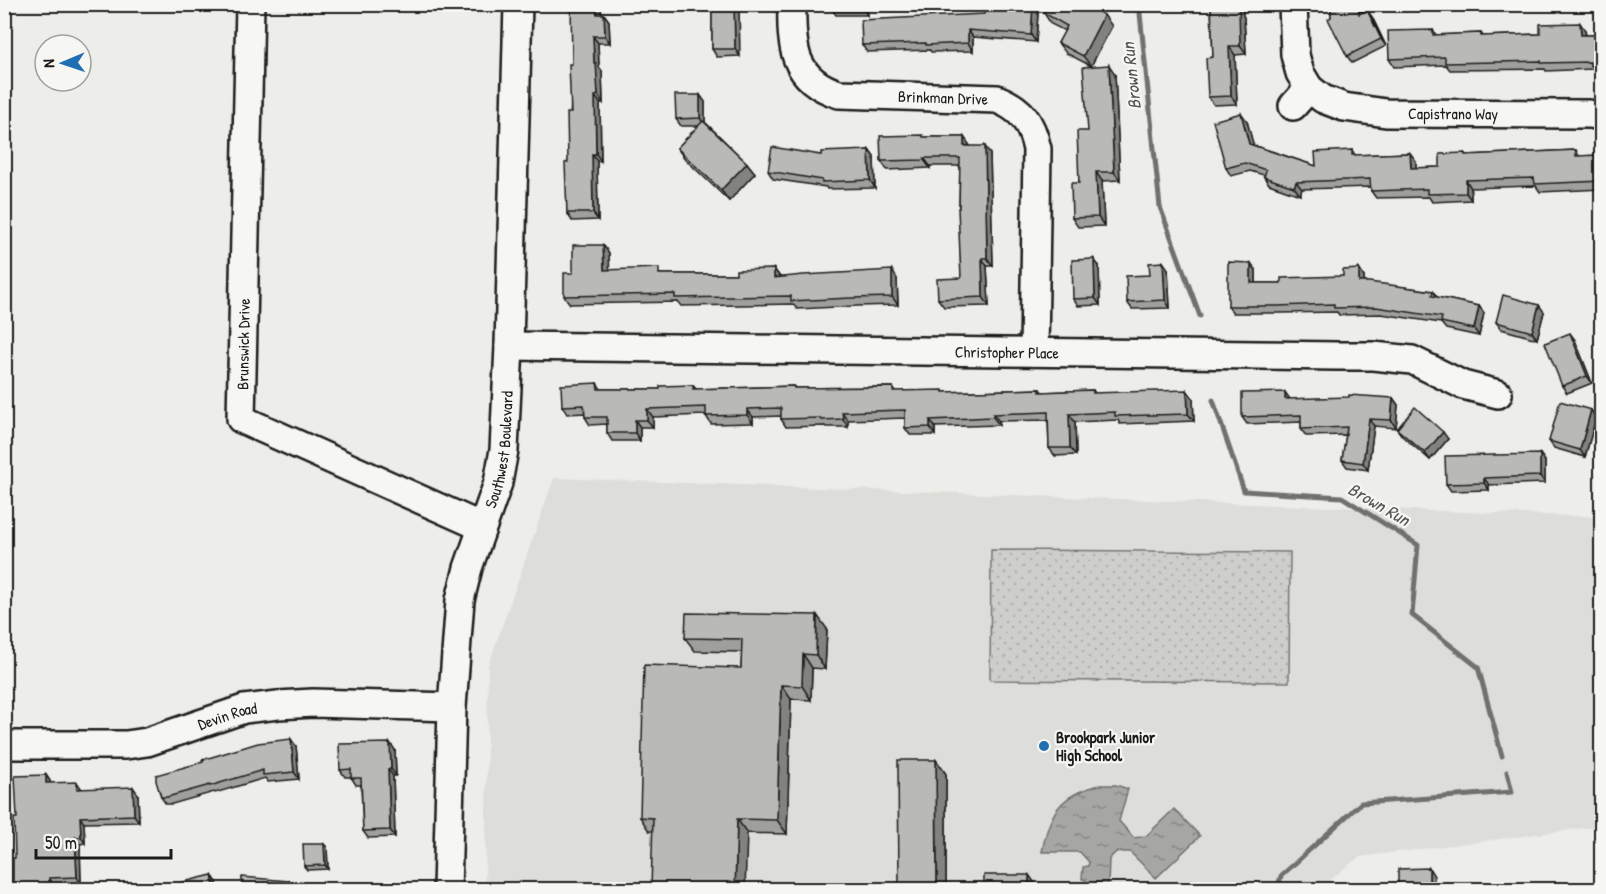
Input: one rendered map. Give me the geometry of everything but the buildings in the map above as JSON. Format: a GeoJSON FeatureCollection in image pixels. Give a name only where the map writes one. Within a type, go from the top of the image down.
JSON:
{"type":"FeatureCollection","features":[{"type":"Feature","properties":{"kind":"street","name":"Brunswick Drive"},"geometry":{"type":"LineString","coordinates":[[250,4],[241,419],[482,528]]}},
{"type":"Feature","properties":{"kind":"street","name":"Southwest Boulevard"},"geometry":{"type":"LineString","coordinates":[[447,890],[452,707],[460,600],[468,568],[498,483],[507,413],[518,4]]}},
{"type":"Feature","properties":{"kind":"street","name":"Brinkman Drive"},"geometry":{"type":"LineString","coordinates":[[792,4],[793,47],[797,60],[798,84],[839,94],[997,99],[1023,103],[1037,149],[1034,352]]}},
{"type":"Feature","properties":{"kind":"street","name":"Capistrano Way"},"geometry":{"type":"LineString","coordinates":[[1293,4],[1295,55],[1300,73],[1301,97],[1323,99],[1344,107],[1386,113],[1589,114],[1602,116]]}},
{"type":"Feature","properties":{"kind":"street","name":"Christopher Place"},"geometry":{"type":"LineString","coordinates":[[509,346],[1395,357],[1412,360],[1463,385],[1498,394]]}},
{"type":"Feature","properties":{"kind":"street","name":"Devin Road"},"geometry":{"type":"LineString","coordinates":[[4,745],[126,745],[147,742],[244,709],[278,705],[313,703],[452,707]]}},
{"type":"Feature","properties":{"kind":"shaded area","name":"Brookpark Junior High School"},"geometry":{"type":"Polygon","coordinates":[[[554,478],[1601,517],[1601,826],[1359,857],[1319,889],[485,890],[488,666],[554,478]]]}},
{"type":"Feature","properties":{"kind":"shaded area"},"geometry":{"type":"Polygon","coordinates":[[[991,550],[1290,552],[1289,682],[990,680],[991,550]]]}},
{"type":"Feature","properties":{"kind":"water"},"geometry":{"type":"Polygon","coordinates":[[[1100,785],[1116,785],[1128,789],[1119,821],[1134,838],[1146,836],[1174,809],[1200,836],[1156,878],[1130,852],[1116,852],[1109,859],[1108,887],[1086,886],[1086,880],[1082,879],[1083,867],[1088,866],[1089,862],[1080,852],[1042,852],[1048,826],[1059,807],[1075,794],[1100,785]]]}},
{"type":"Feature","properties":{"kind":"waterway","name":"Brown Run"},"geometry":{"type":"LineString","coordinates":[[1139,4],[1160,207],[1200,316]]}},
{"type":"Feature","properties":{"kind":"waterway","name":"Brown Run"},"geometry":{"type":"LineString","coordinates":[[1213,400],[1244,491],[1342,497],[1418,545],[1412,615],[1478,667],[1502,756]]}},
{"type":"Feature","properties":{"kind":"waterway","name":"Brown Run"},"geometry":{"type":"LineString","coordinates":[[1277,890],[1281,876],[1361,803],[1512,792],[1507,772]]}},
{"type":"Feature","properties":{"kind":"place","name":"Brookpark Junior High School"},"geometry":{"type":"Point","coordinates":[1044,746]}}]}
